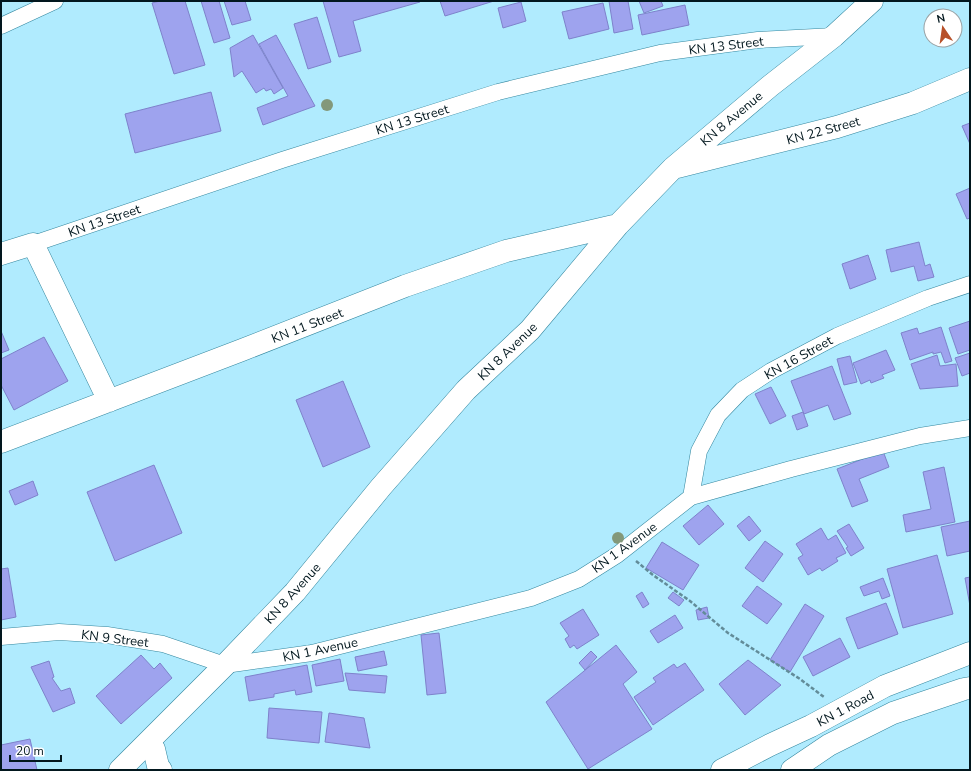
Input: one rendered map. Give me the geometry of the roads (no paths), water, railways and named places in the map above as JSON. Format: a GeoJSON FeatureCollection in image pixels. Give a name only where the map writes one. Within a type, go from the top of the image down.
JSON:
{"type":"FeatureCollection","features":[{"type":"Feature","properties":{"kind":"main road","name":"KN 8 Avenue"},"geometry":{"type":"LineString","coordinates":[[120,770],[225,665],[294,592],[381,487],[466,390],[530,330],[618,225],[672,168],[770,86],[834,36],[872,1]]}},
{"type":"Feature","properties":{"kind":"main road","name":"KN 22 Street"},"geometry":{"type":"LineString","coordinates":[[672,168],[837,127],[913,103],[970,79]]}},
{"type":"Feature","properties":{"kind":"main road","name":"KN 11 Street"},"geometry":{"type":"LineString","coordinates":[[1,442],[405,286],[506,251],[618,225]]}},
{"type":"Feature","properties":{"kind":"main road","name":"KN 13 Street"},"geometry":{"type":"LineString","coordinates":[[1,254],[33,244]]}},
{"type":"Feature","properties":{"kind":"main road"},"geometry":{"type":"LineString","coordinates":[[33,244],[109,401]]}},
{"type":"Feature","properties":{"kind":"main road","name":"KN 1 Road"},"geometry":{"type":"LineString","coordinates":[[722,770],[811,726],[885,686],[970,653]]}},
{"type":"Feature","properties":{"kind":"main road","name":"KN 1 Road"},"geometry":{"type":"LineString","coordinates":[[791,770],[829,745],[893,713],[970,688]]}},
{"type":"Feature","properties":{"kind":"main road","name":"KN 8 Avenue"},"geometry":{"type":"LineString","coordinates":[[140,770],[154,749],[165,725]]}},
{"type":"Feature","properties":{"kind":"main road"},"geometry":{"type":"LineString","coordinates":[[770,745],[791,770]]}},
{"type":"Feature","properties":{"kind":"main road"},"geometry":{"type":"LineString","coordinates":[[154,749],[158,766],[161,770]]}},
{"type":"Feature","properties":{"kind":"street"},"geometry":{"type":"LineString","coordinates":[[1,26],[55,1]]}},
{"type":"Feature","properties":{"kind":"street","name":"KN 13 Street"},"geometry":{"type":"LineString","coordinates":[[33,244],[282,160],[498,92],[660,53],[758,40],[834,36]]}},
{"type":"Feature","properties":{"kind":"street","name":"KN 16 Street"},"geometry":{"type":"LineString","coordinates":[[691,496],[699,451],[718,415],[742,390],[771,371],[837,336],[928,298],[970,284]]}},
{"type":"Feature","properties":{"kind":"street","name":"KN 1 Avenue"},"geometry":{"type":"LineString","coordinates":[[225,665],[312,653],[531,598],[579,579],[617,555],[691,496],[920,436],[970,428]]}},
{"type":"Feature","properties":{"kind":"street","name":"KN 9 Street"},"geometry":{"type":"LineString","coordinates":[[1,637],[59,632],[107,635],[163,644],[225,665]]}}]}
